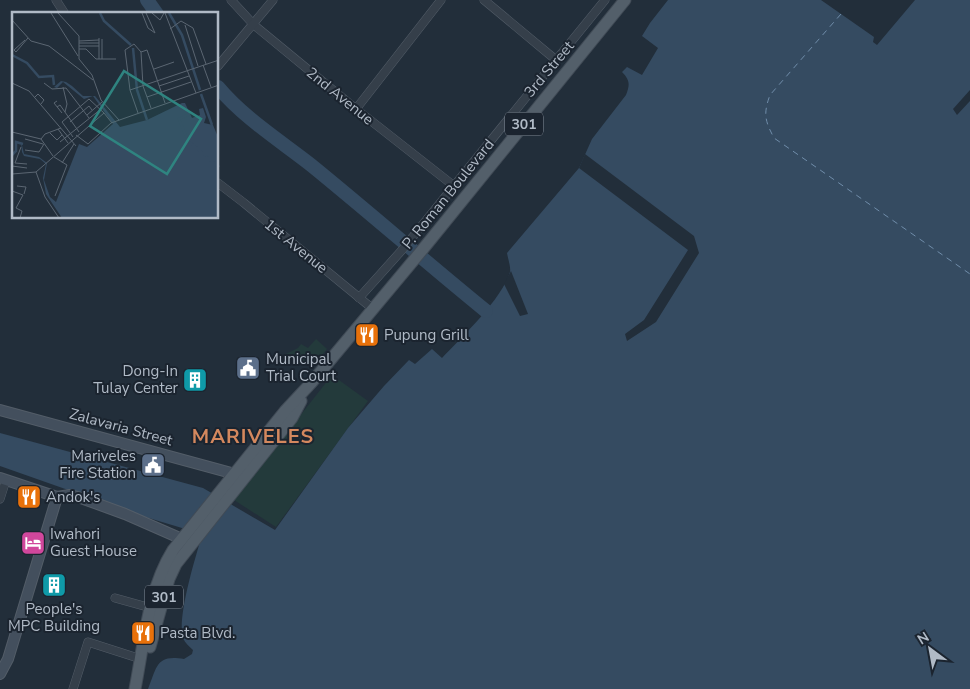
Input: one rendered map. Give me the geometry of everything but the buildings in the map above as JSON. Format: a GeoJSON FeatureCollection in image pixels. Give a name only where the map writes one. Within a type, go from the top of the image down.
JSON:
{"type":"FeatureCollection","features":[{"type":"Feature","properties":{"kind":"main road","name":"P. Roman Boulevard"},"geometry":{"type":"LineString","coordinates":[[226,492],[235,474],[285,411],[312,382],[415,259],[625,0]]}},
{"type":"Feature","properties":{"kind":"main road","name":"P. Roman Boulevard"},"geometry":{"type":"LineString","coordinates":[[135,689],[151,608],[163,568],[170,555],[292,418],[312,382]]}},
{"type":"Feature","properties":{"kind":"main road","name":"Zalavaria Street"},"geometry":{"type":"LineString","coordinates":[[0,410],[235,474]]}},
{"type":"Feature","properties":{"kind":"main road"},"geometry":{"type":"LineString","coordinates":[[3,479],[57,498],[70,495],[81,498],[188,537]]}},
{"type":"Feature","properties":{"kind":"main road"},"geometry":{"type":"LineString","coordinates":[[0,674],[8,659],[57,498]]}},
{"type":"Feature","properties":{"kind":"main road","name":"P. Roman Boulevard"},"geometry":{"type":"LineString","coordinates":[[141,659],[150,646],[168,579],[188,537]]}},
{"type":"Feature","properties":{"kind":"street"},"geometry":{"type":"LineString","coordinates":[[56,0],[64,12]]}},
{"type":"Feature","properties":{"kind":"street","name":"2nd Avenue"},"geometry":{"type":"LineString","coordinates":[[231,0],[254,25],[454,186]]}},
{"type":"Feature","properties":{"kind":"street"},"geometry":{"type":"LineString","coordinates":[[219,65],[273,0]]}},
{"type":"Feature","properties":{"kind":"street"},"geometry":{"type":"LineString","coordinates":[[356,109],[441,0]]}},
{"type":"Feature","properties":{"kind":"street"},"geometry":{"type":"LineString","coordinates":[[484,0],[556,60]]}},
{"type":"Feature","properties":{"kind":"street","name":"3rd Street"},"geometry":{"type":"LineString","coordinates":[[360,298],[402,250],[605,0]]}},
{"type":"Feature","properties":{"kind":"street"},"geometry":{"type":"LineString","coordinates":[[575,38],[583,53]]}},
{"type":"Feature","properties":{"kind":"street","name":"1st Avenue"},"geometry":{"type":"LineString","coordinates":[[219,184],[373,309]]}},
{"type":"Feature","properties":{"kind":"street"},"geometry":{"type":"LineString","coordinates":[[0,499],[3,479]]}},
{"type":"Feature","properties":{"kind":"street"},"geometry":{"type":"LineString","coordinates":[[116,598],[151,608]]}},
{"type":"Feature","properties":{"kind":"street"},"geometry":{"type":"LineString","coordinates":[[73,689],[88,642],[141,659]]}},
{"type":"Feature","properties":{"kind":"green space"},"geometry":{"type":"Polygon","coordinates":[[[316,339],[327,349],[314,365],[280,357],[298,348],[301,344],[308,348],[316,339]]]}},
{"type":"Feature","properties":{"kind":"green space"},"geometry":{"type":"Polygon","coordinates":[[[332,375],[368,401],[276,527],[234,500],[332,375]]]}},
{"type":"Feature","properties":{"kind":"water"},"geometry":{"type":"Polygon","coordinates":[[[668,0],[821,0],[874,37],[873,42],[877,45],[915,0],[970,0],[970,689],[148,689],[156,669],[163,660],[168,658],[184,659],[192,654],[193,650],[183,638],[182,618],[187,590],[200,542],[182,528],[142,516],[0,466],[0,433],[203,488],[275,530],[348,428],[384,386],[409,360],[415,364],[432,349],[442,358],[470,329],[499,294],[510,272],[507,253],[579,168],[592,139],[626,95],[628,83],[627,78],[622,72],[627,67],[642,75],[658,48],[642,36],[668,0]]]}},
{"type":"Feature","properties":{"kind":"pier"},"geometry":{"type":"Polygon","coordinates":[[[970,90],[970,101],[957,115],[953,109],[970,90]]]}},
{"type":"Feature","properties":{"kind":"pier"},"geometry":{"type":"Polygon","coordinates":[[[585,154],[694,236],[699,253],[656,322],[627,341],[625,334],[644,320],[688,250],[579,168],[585,154]]]}},
{"type":"Feature","properties":{"kind":"pier"},"geometry":{"type":"Polygon","coordinates":[[[511,271],[528,314],[520,316],[504,284],[511,271]]]}},
{"type":"Feature","properties":{"kind":"waterway"},"geometry":{"type":"LineString","coordinates":[[147,0],[156,12]]}},
{"type":"Feature","properties":{"kind":"waterway"},"geometry":{"type":"LineString","coordinates":[[219,88],[250,119],[311,165],[486,311]]}},
{"type":"Feature","properties":{"kind":"ferry route"},"geometry":{"type":"LineString","coordinates":[[841,14],[770,95],[766,107],[766,117],[771,132],[774,138],[970,274]]}},
{"type":"Feature","properties":{"kind":"place","name":"Pupung Grill"},"geometry":{"type":"Point","coordinates":[367,335]}},
{"type":"Feature","properties":{"kind":"place","name":"Municipal Trial Court"},"geometry":{"type":"Point","coordinates":[248,368]}},
{"type":"Feature","properties":{"kind":"place","name":"Dong-In Tulay Center"},"geometry":{"type":"Point","coordinates":[195,380]}},
{"type":"Feature","properties":{"kind":"place","name":"Mariveles Fire Station"},"geometry":{"type":"Point","coordinates":[153,465]}},
{"type":"Feature","properties":{"kind":"place","name":"Andok's"},"geometry":{"type":"Point","coordinates":[29,497]}},
{"type":"Feature","properties":{"kind":"place","name":"Iwahori Guest House"},"geometry":{"type":"Point","coordinates":[33,543]}},
{"type":"Feature","properties":{"kind":"place","name":"People's MPC Building"},"geometry":{"type":"Point","coordinates":[54,585]}},
{"type":"Feature","properties":{"kind":"place","name":"Pasta Blvd."},"geometry":{"type":"Point","coordinates":[143,633]}},
{"type":"Feature","properties":{"kind":"district","name":"MARIVELES"},"geometry":{"type":"Point","coordinates":[253,436]}}]}
